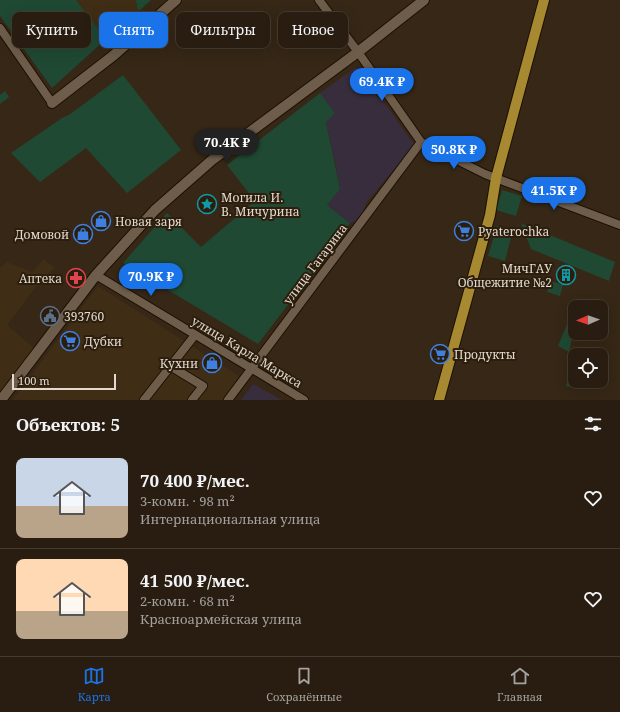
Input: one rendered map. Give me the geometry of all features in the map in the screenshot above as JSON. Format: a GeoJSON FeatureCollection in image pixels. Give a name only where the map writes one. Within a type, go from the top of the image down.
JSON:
{"type":"FeatureCollection","features":[{"type":"Feature","properties":{"kind":"main road"},"geometry":{"type":"LineString","coordinates":[[52,103],[114,55],[176,0]]}},
{"type":"Feature","properties":{"kind":"main road"},"geometry":{"type":"LineString","coordinates":[[2,400],[96,275],[155,210],[212,160],[358,52],[424,0]]}},
{"type":"Feature","properties":{"kind":"main road"},"geometry":{"type":"LineString","coordinates":[[439,400],[490,215],[496,178],[544,0]]}},
{"type":"Feature","properties":{"kind":"street"},"geometry":{"type":"LineString","coordinates":[[319,0],[358,52],[421,142],[485,174],[620,225]]}},
{"type":"Feature","properties":{"kind":"street"},"geometry":{"type":"LineString","coordinates":[[0,28],[52,103]]}},
{"type":"Feature","properties":{"kind":"street","name":"улица Гагарина"},"geometry":{"type":"LineString","coordinates":[[228,400],[421,142]]}},
{"type":"Feature","properties":{"kind":"street","name":"улица Карла Маркса"},"geometry":{"type":"LineString","coordinates":[[96,275],[304,400]]}},
{"type":"Feature","properties":{"kind":"street"},"geometry":{"type":"LineString","coordinates":[[144,400],[195,335]]}},
{"type":"Feature","properties":{"kind":"street"},"geometry":{"type":"LineString","coordinates":[[170,366],[203,386],[192,400]]}},
{"type":"Feature","properties":{"kind":"shaded area"},"geometry":{"type":"Polygon","coordinates":[[[76,0],[136,0],[139,11],[99,12],[99,30],[91,20],[91,12],[85,12],[76,0]]]}},
{"type":"Feature","properties":{"kind":"shaded area"},"geometry":{"type":"Polygon","coordinates":[[[356,67],[378,98],[387,106],[415,144],[366,203],[363,212],[356,221],[350,223],[327,205],[340,188],[326,121],[335,113],[320,93],[356,67]]]}},
{"type":"Feature","properties":{"kind":"shaded area"},"geometry":{"type":"Polygon","coordinates":[[[44,259],[55,268],[41,280],[7,325],[35,349],[0,393],[0,268],[7,262],[32,272],[44,259]]]}},
{"type":"Feature","properties":{"kind":"shaded area"},"geometry":{"type":"Polygon","coordinates":[[[98,286],[242,378],[225,400],[13,400],[98,286]]]}},
{"type":"Feature","properties":{"kind":"shaded area"},"geometry":{"type":"Polygon","coordinates":[[[253,384],[282,400],[241,400],[253,384]]]}},
{"type":"Feature","properties":{"kind":"green space"},"geometry":{"type":"Polygon","coordinates":[[[0,0],[76,0],[85,12],[12,12],[12,33],[0,16],[0,0]]]}},
{"type":"Feature","properties":{"kind":"green space"},"geometry":{"type":"Polygon","coordinates":[[[136,0],[151,0],[139,11],[136,0]]]}},
{"type":"Feature","properties":{"kind":"green space"},"geometry":{"type":"Polygon","coordinates":[[[91,20],[99,30],[99,45],[52,88],[23,48],[91,48],[91,20]]]}},
{"type":"Feature","properties":{"kind":"green space"},"geometry":{"type":"Polygon","coordinates":[[[123,75],[181,150],[127,193],[86,148],[40,182],[11,153],[62,118],[69,115],[123,75]]]}},
{"type":"Feature","properties":{"kind":"green space"},"geometry":{"type":"Polygon","coordinates":[[[5,91],[9,97],[0,104],[0,95],[5,91]]]}},
{"type":"Feature","properties":{"kind":"green space"},"geometry":{"type":"Polygon","coordinates":[[[320,93],[335,113],[326,122],[340,189],[327,205],[350,223],[258,344],[123,263],[167,213],[201,247],[255,201],[227,165],[320,93]]]}},
{"type":"Feature","properties":{"kind":"green space"},"geometry":{"type":"Polygon","coordinates":[[[502,190],[522,196],[516,216],[496,210],[502,190]]]}},
{"type":"Feature","properties":{"kind":"green space"},"geometry":{"type":"Polygon","coordinates":[[[521,223],[615,262],[609,281],[531,249],[521,223]]]}},
{"type":"Feature","properties":{"kind":"green space"},"geometry":{"type":"Polygon","coordinates":[[[497,226],[513,230],[505,261],[488,256],[497,226]]]}},
{"type":"Feature","properties":{"kind":"green space"},"geometry":{"type":"Polygon","coordinates":[[[551,281],[563,285],[560,296],[547,292],[551,281]]]}},
{"type":"Feature","properties":{"kind":"green space"},"geometry":{"type":"Polygon","coordinates":[[[568,322],[568,340],[572,340],[570,348],[568,348],[568,351],[558,346],[568,322]]]}},
{"type":"Feature","properties":{"kind":"place","name":"Могила И. В. Мичурина"},"geometry":{"type":"Point","coordinates":[207,204]}},
{"type":"Feature","properties":{"kind":"place","name":"Новая заря"},"geometry":{"type":"Point","coordinates":[101,221]}},
{"type":"Feature","properties":{"kind":"place","name":"Pyaterochka"},"geometry":{"type":"Point","coordinates":[464,231]}},
{"type":"Feature","properties":{"kind":"place","name":"Домовой"},"geometry":{"type":"Point","coordinates":[83,234]}},
{"type":"Feature","properties":{"kind":"place","name":"МичГАУ Общежитие №2"},"geometry":{"type":"Point","coordinates":[566,275]}},
{"type":"Feature","properties":{"kind":"place","name":"Аптека"},"geometry":{"type":"Point","coordinates":[76,278]}},
{"type":"Feature","properties":{"kind":"place","name":"393760"},"geometry":{"type":"Point","coordinates":[50,316]}},
{"type":"Feature","properties":{"kind":"place","name":"Дубки"},"geometry":{"type":"Point","coordinates":[70,341]}},
{"type":"Feature","properties":{"kind":"place","name":"Продукты"},"geometry":{"type":"Point","coordinates":[440,354]}},
{"type":"Feature","properties":{"kind":"place","name":"Кухни"},"geometry":{"type":"Point","coordinates":[212,363]}}]}
